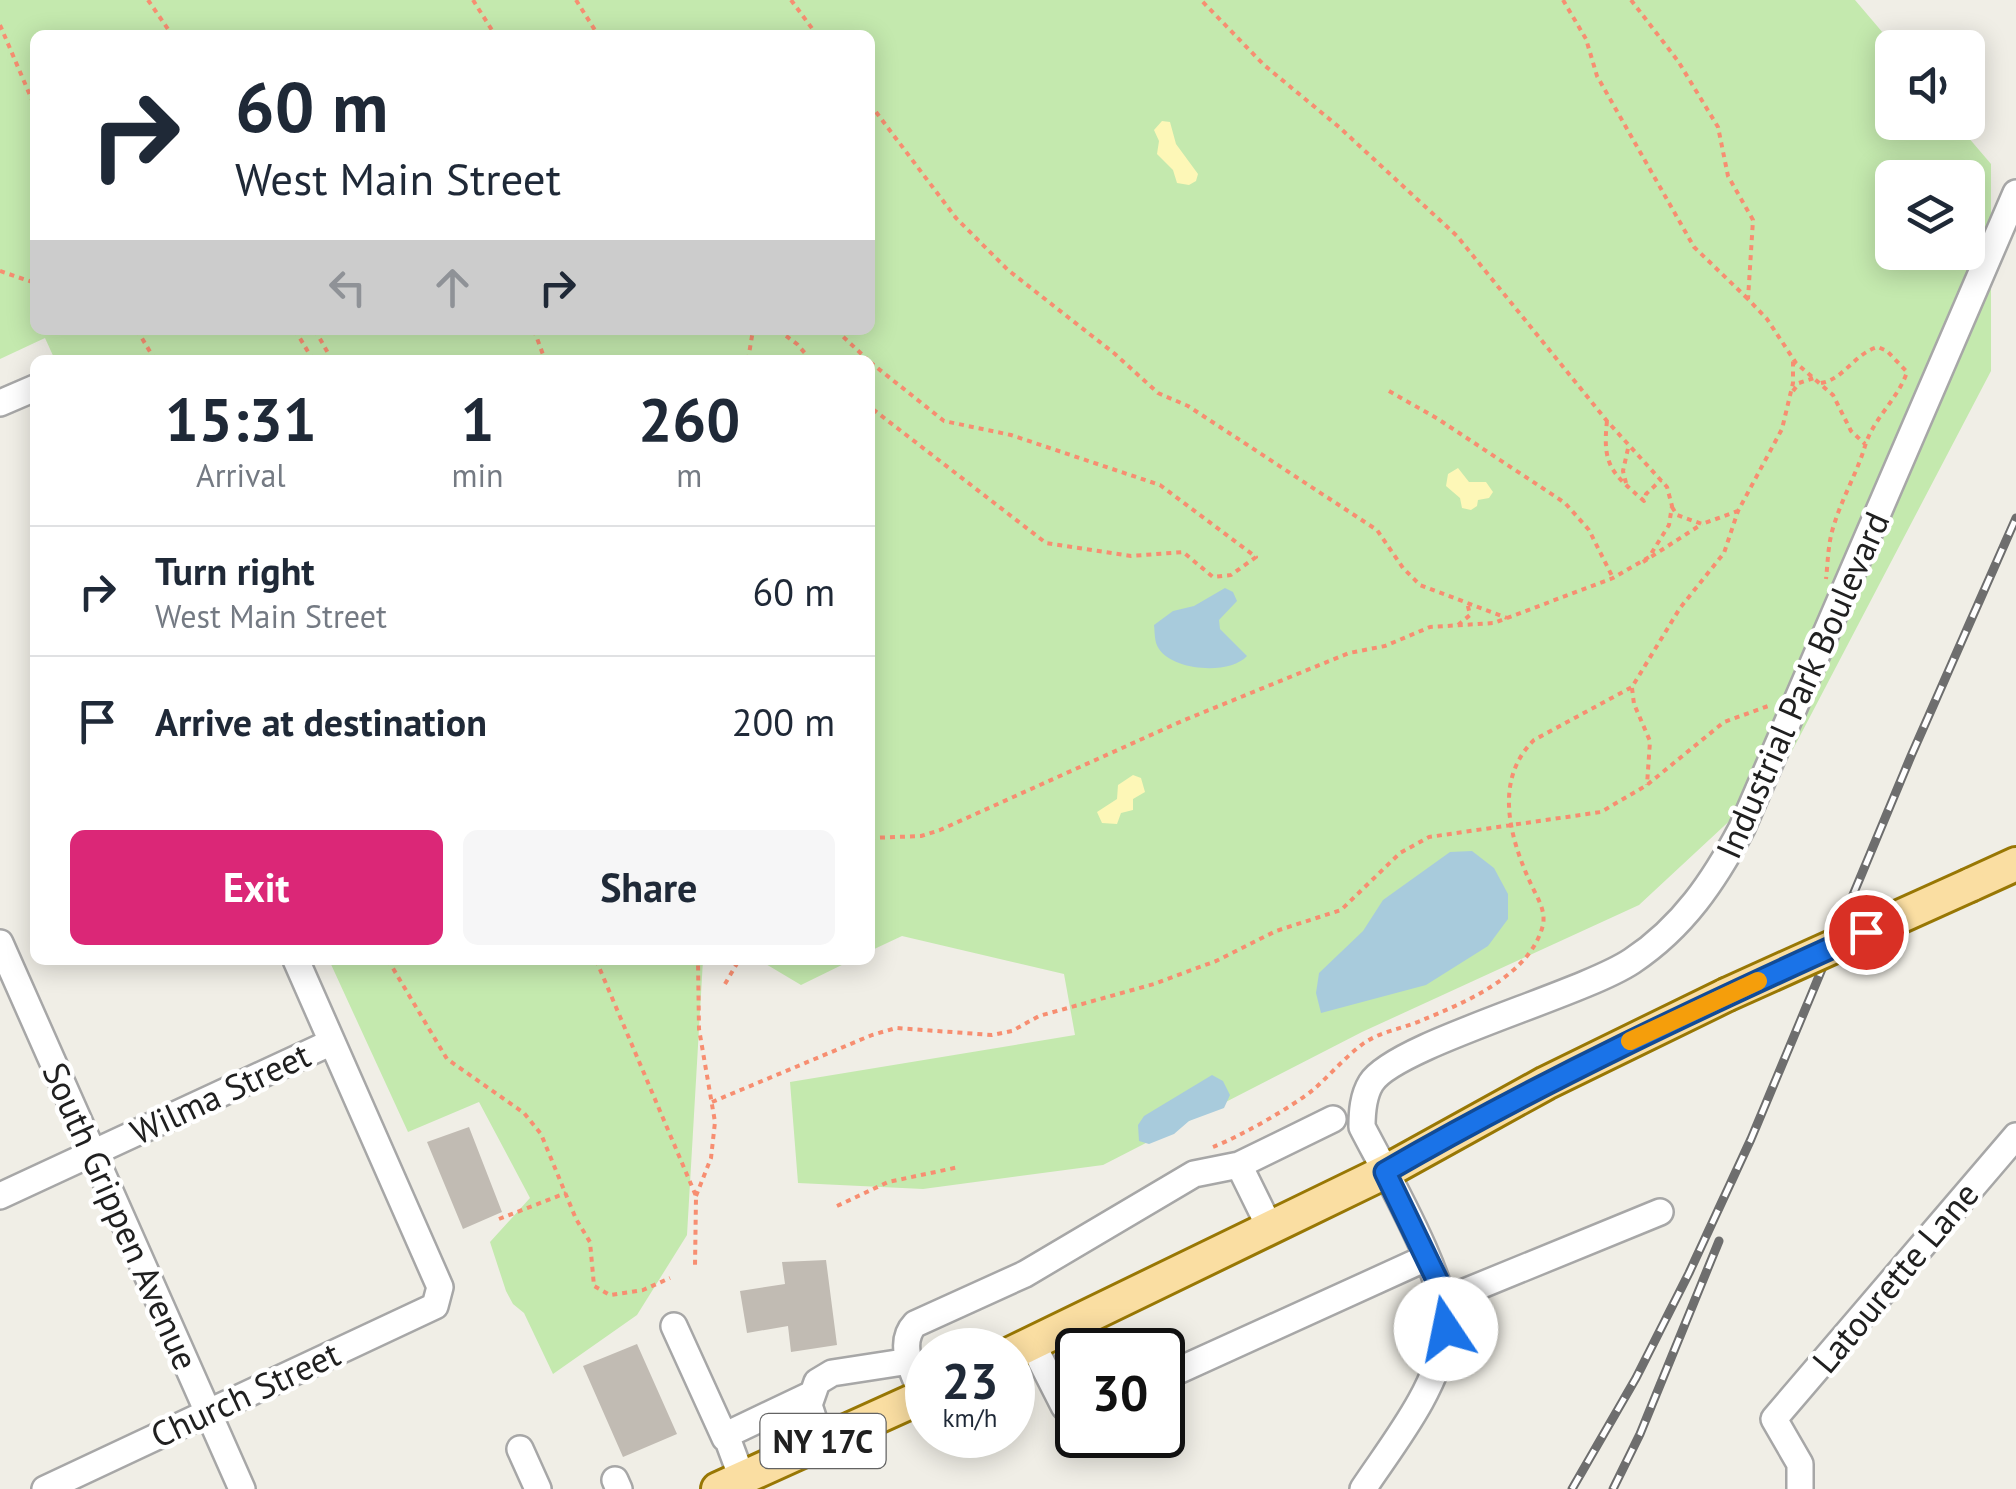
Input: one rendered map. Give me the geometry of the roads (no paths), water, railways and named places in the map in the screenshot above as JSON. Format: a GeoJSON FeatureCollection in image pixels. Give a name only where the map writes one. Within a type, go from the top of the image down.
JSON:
{"type":"FeatureCollection","features":[{"type":"Feature","properties":{"kind":"main road"},"geometry":{"type":"LineString","coordinates":[[1092,1328],[1270,1228],[1385,1172],[1546,1083],[1726,995],[2016,864]]}},
{"type":"Feature","properties":{"kind":"main road","name":"NY 17C"},"geometry":{"type":"LineString","coordinates":[[730,1483],[905,1404]]}},
{"type":"Feature","properties":{"kind":"street","name":"Industrial Park Boulevard"},"geometry":{"type":"LineString","coordinates":[[1444,1300],[1362,1127],[1362,1106],[1371,1082],[1384,1069],[1422,1050],[1606,976],[1633,960],[1682,919],[1720,870],[2016,193]]}},
{"type":"Feature","properties":{"kind":"street"},"geometry":{"type":"LineString","coordinates":[[0,403],[30,390]]}},
{"type":"Feature","properties":{"kind":"street","name":"South Grippen Avenue"},"geometry":{"type":"LineString","coordinates":[[0,943],[242,1489]]}},
{"type":"Feature","properties":{"kind":"street"},"geometry":{"type":"LineString","coordinates":[[298,965],[332,1042]]}},
{"type":"Feature","properties":{"kind":"street","name":"Wilma Street"},"geometry":{"type":"LineString","coordinates":[[0,1196],[332,1042]]}},
{"type":"Feature","properties":{"kind":"street","name":"Church Street"},"geometry":{"type":"LineString","coordinates":[[45,1489],[434,1306],[440,1287],[332,1042]]}},
{"type":"Feature","properties":{"kind":"street"},"geometry":{"type":"LineString","coordinates":[[912,1328],[1024,1274],[1194,1174],[1240,1165],[1333,1119]]}},
{"type":"Feature","properties":{"kind":"street","name":"Latourette Lane"},"geometry":{"type":"LineString","coordinates":[[1800,1489],[1800,1464],[1774,1418],[2016,1136]]}},
{"type":"Feature","properties":{"kind":"street"},"geometry":{"type":"LineString","coordinates":[[1240,1165],[1270,1228]]}},
{"type":"Feature","properties":{"kind":"street"},"geometry":{"type":"LineString","coordinates":[[1363,1489],[1428,1385],[1446,1329],[1444,1300],[1660,1212]]}},
{"type":"Feature","properties":{"kind":"street"},"geometry":{"type":"LineString","coordinates":[[1185,1368],[1426,1258]]}},
{"type":"Feature","properties":{"kind":"street"},"geometry":{"type":"LineString","coordinates":[[674,1326],[725,1438],[730,1483]]}},
{"type":"Feature","properties":{"kind":"street"},"geometry":{"type":"LineString","coordinates":[[821,1442],[811,1418],[810,1396],[817,1382],[832,1373],[905,1363]]}},
{"type":"Feature","properties":{"kind":"street"},"geometry":{"type":"LineString","coordinates":[[1035,1366],[1055,1394]]}},
{"type":"Feature","properties":{"kind":"street"},"geometry":{"type":"LineString","coordinates":[[725,1438],[729,1430],[810,1396]]}},
{"type":"Feature","properties":{"kind":"street"},"geometry":{"type":"LineString","coordinates":[[520,1450],[538,1489]]}},
{"type":"Feature","properties":{"kind":"water"},"geometry":{"type":"Polygon","coordinates":[[[1225,588],[1233,592],[1237,601],[1219,620],[1220,629],[1247,656],[1228,666],[1202,668],[1166,656],[1156,643],[1154,625],[1173,611],[1194,606],[1225,588]]]}},
{"type":"Feature","properties":{"kind":"water"},"geometry":{"type":"Polygon","coordinates":[[[1472,851],[1494,868],[1508,894],[1508,919],[1488,946],[1426,985],[1321,1013],[1316,993],[1319,973],[1363,931],[1383,900],[1450,852],[1472,851]]]}},
{"type":"Feature","properties":{"kind":"water"},"geometry":{"type":"Polygon","coordinates":[[[1212,1075],[1223,1081],[1230,1095],[1224,1108],[1189,1121],[1174,1134],[1149,1144],[1139,1141],[1138,1125],[1144,1116],[1212,1075]]]}},
{"type":"Feature","properties":{"kind":"railway"},"geometry":{"type":"LineString","coordinates":[[1572,1489],[1636,1378],[1751,1139],[1911,756],[2016,518]]}},
{"type":"Feature","properties":{"kind":"railway"},"geometry":{"type":"LineString","coordinates":[[1613,1489],[1640,1434],[1719,1241]]}}]}
